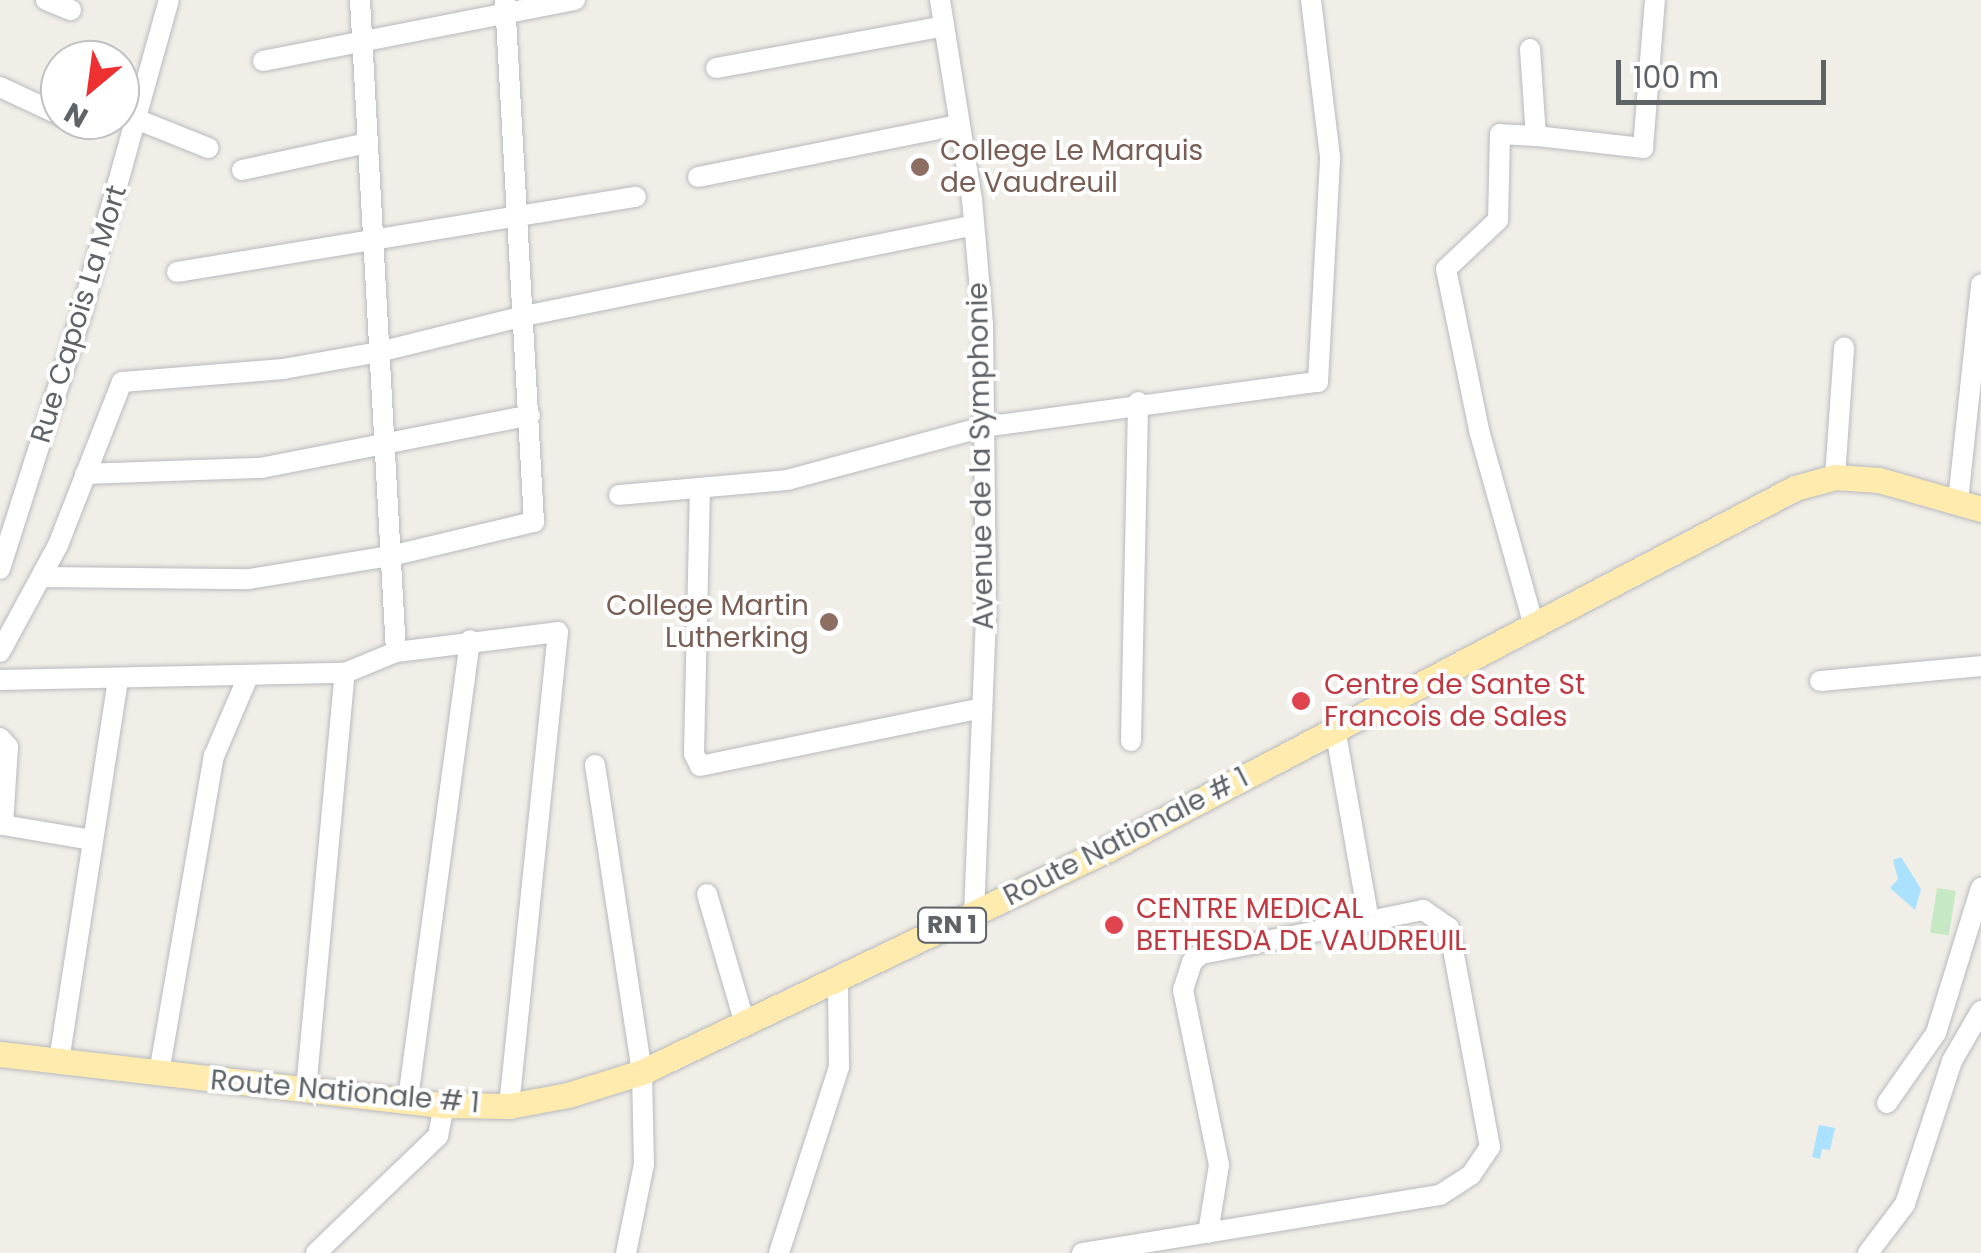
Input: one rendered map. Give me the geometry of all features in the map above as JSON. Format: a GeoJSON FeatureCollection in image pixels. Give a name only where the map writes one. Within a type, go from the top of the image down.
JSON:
{"type":"FeatureCollection","features":[{"type":"Feature","properties":{"kind":"main road","name":"Route Nationale # 1"},"geometry":{"type":"LineString","coordinates":[[0,1054],[444,1105],[509,1106],[642,1072],[974,914],[1749,508],[1835,477],[1880,480],[1969,505]]}},
{"type":"Feature","properties":{"kind":"street"},"geometry":{"type":"LineString","coordinates":[[46,0],[71,10]]}},
{"type":"Feature","properties":{"kind":"street","name":"Rue Capois La Mort"},"geometry":{"type":"LineString","coordinates":[[140,105],[169,0]]}},
{"type":"Feature","properties":{"kind":"street"},"geometry":{"type":"LineString","coordinates":[[360,0],[394,556],[396,652]]}},
{"type":"Feature","properties":{"kind":"street"},"geometry":{"type":"LineString","coordinates":[[263,62],[506,8],[574,0]]}},
{"type":"Feature","properties":{"kind":"street","name":"Avenue de la Symphonie"},"geometry":{"type":"LineString","coordinates":[[940,0],[974,225],[983,428],[982,708],[974,914]]}},
{"type":"Feature","properties":{"kind":"street"},"geometry":{"type":"LineString","coordinates":[[619,495],[787,480],[983,428],[1138,402],[1318,382],[1330,157],[1311,0]]}},
{"type":"Feature","properties":{"kind":"street"},"geometry":{"type":"LineString","coordinates":[[1533,622],[1480,434],[1446,268],[1498,220],[1500,134],[1643,148],[1655,0]]}},
{"type":"Feature","properties":{"kind":"street"},"geometry":{"type":"LineString","coordinates":[[42,577],[249,580],[394,556],[534,522],[506,8]]}},
{"type":"Feature","properties":{"kind":"street"},"geometry":{"type":"LineString","coordinates":[[716,68],[944,26]]}},
{"type":"Feature","properties":{"kind":"street"},"geometry":{"type":"LineString","coordinates":[[1530,50],[1536,136]]}},
{"type":"Feature","properties":{"kind":"street"},"geometry":{"type":"LineString","coordinates":[[0,88],[40,106]]}},
{"type":"Feature","properties":{"kind":"street"},"geometry":{"type":"LineString","coordinates":[[140,121],[208,148]]}},
{"type":"Feature","properties":{"kind":"street"},"geometry":{"type":"LineString","coordinates":[[698,177],[959,124]]}},
{"type":"Feature","properties":{"kind":"street","name":"Rue Capois La Mort"},"geometry":{"type":"LineString","coordinates":[[0,569],[130,140]]}},
{"type":"Feature","properties":{"kind":"street"},"geometry":{"type":"LineString","coordinates":[[242,170],[367,143]]}},
{"type":"Feature","properties":{"kind":"street"},"geometry":{"type":"LineString","coordinates":[[178,272],[372,245],[636,197]]}},
{"type":"Feature","properties":{"kind":"street"},"geometry":{"type":"LineString","coordinates":[[0,652],[42,577],[122,382],[282,370],[380,352],[524,316],[974,225]]}},
{"type":"Feature","properties":{"kind":"street"},"geometry":{"type":"LineString","coordinates":[[1969,505],[1981,284]]}},
{"type":"Feature","properties":{"kind":"street"},"geometry":{"type":"LineString","coordinates":[[1835,477],[1844,346]]}},
{"type":"Feature","properties":{"kind":"street"},"geometry":{"type":"LineString","coordinates":[[1131,740],[1138,402]]}},
{"type":"Feature","properties":{"kind":"street"},"geometry":{"type":"LineString","coordinates":[[85,474],[260,468],[530,415]]}},
{"type":"Feature","properties":{"kind":"street"},"geometry":{"type":"LineString","coordinates":[[700,488],[694,754],[700,766],[982,708]]}},
{"type":"Feature","properties":{"kind":"street"},"geometry":{"type":"LineString","coordinates":[[0,680],[118,682],[346,673],[396,652],[552,630],[561,636],[509,1106]]}},
{"type":"Feature","properties":{"kind":"street"},"geometry":{"type":"LineString","coordinates":[[408,1099],[470,640]]}},
{"type":"Feature","properties":{"kind":"street"},"geometry":{"type":"LineString","coordinates":[[1820,681],[1981,666]]}},
{"type":"Feature","properties":{"kind":"street"},"geometry":{"type":"LineString","coordinates":[[306,1090],[346,673]]}},
{"type":"Feature","properties":{"kind":"street"},"geometry":{"type":"LineString","coordinates":[[159,1074],[214,756],[247,679]]}},
{"type":"Feature","properties":{"kind":"street"},"geometry":{"type":"LineString","coordinates":[[59,1062],[118,682]]}},
{"type":"Feature","properties":{"kind":"street"},"geometry":{"type":"LineString","coordinates":[[1334,728],[1368,921]]}},
{"type":"Feature","properties":{"kind":"street"},"geometry":{"type":"LineString","coordinates":[[0,738],[8,747],[3,826],[94,840]]}},
{"type":"Feature","properties":{"kind":"street"},"geometry":{"type":"LineString","coordinates":[[595,765],[642,1072],[644,1164],[626,1253]]}},
{"type":"Feature","properties":{"kind":"street"},"geometry":{"type":"LineString","coordinates":[[1887,1102],[1936,1033],[1981,888]]}},
{"type":"Feature","properties":{"kind":"street"},"geometry":{"type":"LineString","coordinates":[[707,894],[746,1024]]}},
{"type":"Feature","properties":{"kind":"street"},"geometry":{"type":"LineString","coordinates":[[1082,1253],[1208,1233],[1440,1196],[1471,1175],[1490,1147],[1449,928],[1423,910],[1202,954],[1192,962],[1183,990],[1219,1165],[1208,1233]]}},
{"type":"Feature","properties":{"kind":"street"},"geometry":{"type":"LineString","coordinates":[[779,1253],[840,1067],[838,982]]}},
{"type":"Feature","properties":{"kind":"street"},"geometry":{"type":"LineString","coordinates":[[1868,1253],[1906,1204],[1952,1060],[1981,1010]]}},
{"type":"Feature","properties":{"kind":"street"},"geometry":{"type":"LineString","coordinates":[[316,1253],[438,1136],[444,1105]]}},
{"type":"Feature","properties":{"kind":"green space"},"geometry":{"type":"Polygon","coordinates":[[[1937,888],[1956,891],[1949,935],[1930,932],[1937,888]]]}},
{"type":"Feature","properties":{"kind":"water"},"geometry":{"type":"Polygon","coordinates":[[[1901,857],[1921,889],[1915,910],[1890,888],[1898,879],[1893,860],[1901,857]]]}},
{"type":"Feature","properties":{"kind":"water"},"geometry":{"type":"Polygon","coordinates":[[[1819,1125],[1835,1128],[1830,1150],[1822,1149],[1820,1159],[1812,1157],[1819,1125]]]}},
{"type":"Feature","properties":{"kind":"place","name":"College Le Marquis de Vaudreuil"},"geometry":{"type":"Point","coordinates":[920,167]}},
{"type":"Feature","properties":{"kind":"place","name":"College Martin Lutherking"},"geometry":{"type":"Point","coordinates":[829,622]}},
{"type":"Feature","properties":{"kind":"place","name":"Centre de Sante St Francois de Sales"},"geometry":{"type":"Point","coordinates":[1301,701]}},
{"type":"Feature","properties":{"kind":"place","name":"CENTRE MEDICAL BETHESDA DE VAUDREUIL"},"geometry":{"type":"Point","coordinates":[1114,925]}}]}
